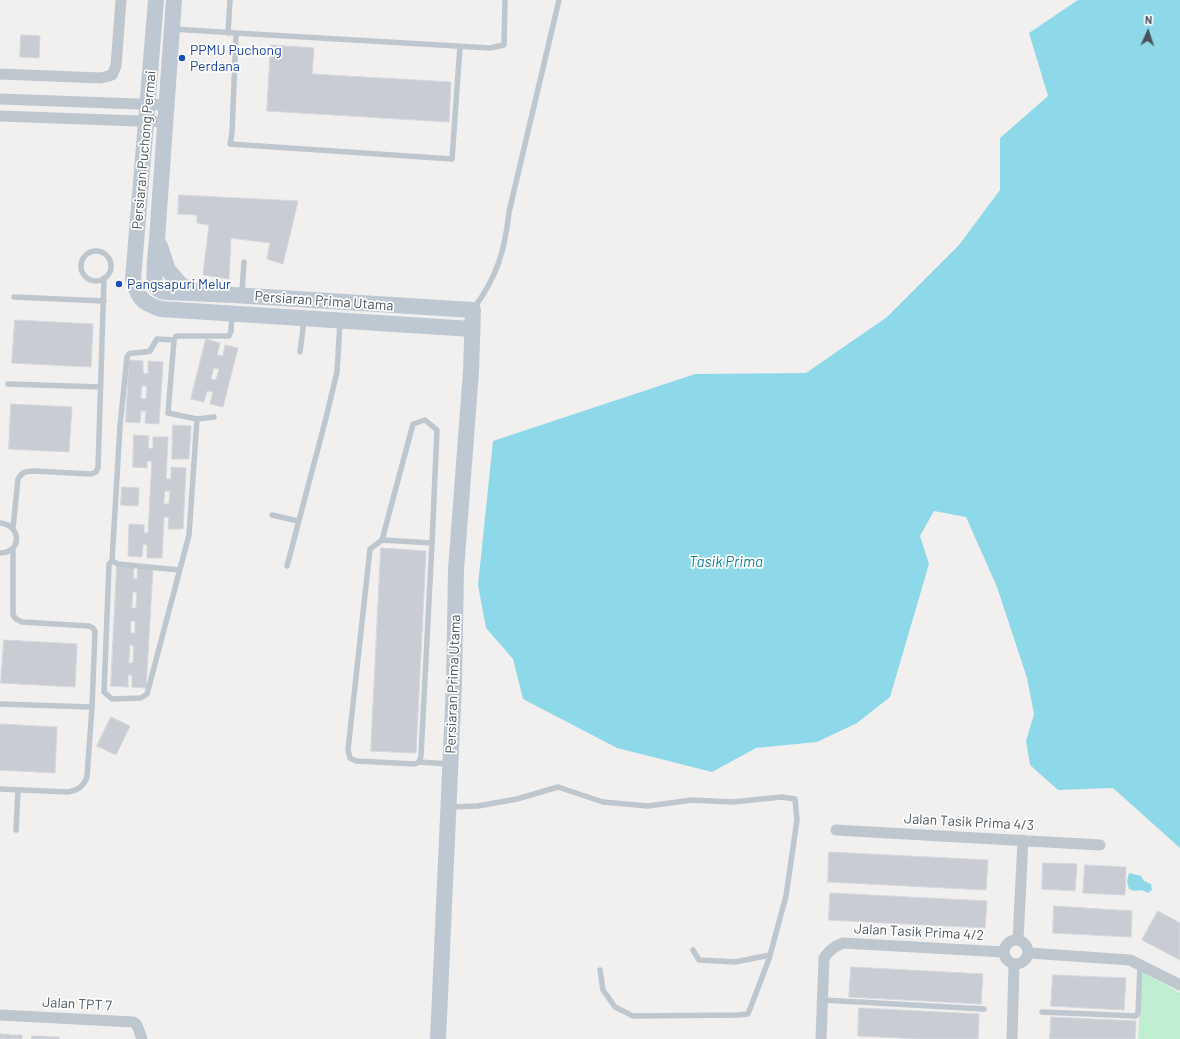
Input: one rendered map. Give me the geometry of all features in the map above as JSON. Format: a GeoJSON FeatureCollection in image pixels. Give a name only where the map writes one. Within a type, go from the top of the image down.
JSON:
{"type":"FeatureCollection","features":[{"type":"Feature","properties":{"kind":"main road","name":"Persiaran Puchong Permai"},"geometry":{"type":"LineString","coordinates":[[141,299],[136,290],[133,278],[156,0]]}},
{"type":"Feature","properties":{"kind":"main road","name":"Persiaran Puchong Permai"},"geometry":{"type":"LineString","coordinates":[[158,288],[155,277],[157,239],[174,0]]}},
{"type":"Feature","properties":{"kind":"main road"},"geometry":{"type":"LineString","coordinates":[[157,239],[168,270],[181,285],[200,294]]}},
{"type":"Feature","properties":{"kind":"main road","name":"Persiaran Prima Utama"},"geometry":{"type":"LineString","coordinates":[[158,288],[162,292],[238,295],[473,310],[471,371],[456,570],[451,764],[438,1039]]}},
{"type":"Feature","properties":{"kind":"main road"},"geometry":{"type":"LineString","coordinates":[[141,299],[158,288]]}},
{"type":"Feature","properties":{"kind":"main road"},"geometry":{"type":"LineString","coordinates":[[232,314],[238,295]]}},
{"type":"Feature","properties":{"kind":"main road","name":"Persiaran Prima Utama"},"geometry":{"type":"LineString","coordinates":[[141,299],[149,305],[161,310],[472,329]]}},
{"type":"Feature","properties":{"kind":"street"},"geometry":{"type":"LineString","coordinates":[[0,74],[101,78],[112,75],[116,66],[121,0]]}},
{"type":"Feature","properties":{"kind":"street"},"geometry":{"type":"LineString","coordinates":[[0,99],[166,105]]}},
{"type":"Feature","properties":{"kind":"street"},"geometry":{"type":"LineString","coordinates":[[0,116],[165,122]]}},
{"type":"Feature","properties":{"kind":"street","name":"Jalan Tasik Prima 4/3"},"geometry":{"type":"LineString","coordinates":[[836,830],[1100,845]]}},
{"type":"Feature","properties":{"kind":"street"},"geometry":{"type":"LineString","coordinates":[[1018,940],[1023,840]]}},
{"type":"Feature","properties":{"kind":"street"},"geometry":{"type":"LineString","coordinates":[[1018,940],[1027,946],[1028,953],[1026,960],[1022,963],[1014,964],[1007,960],[1004,952],[1005,948],[1010,942],[1018,940]]}},
{"type":"Feature","properties":{"kind":"street","name":"Jalan Tasik Prima 4/2"},"geometry":{"type":"LineString","coordinates":[[821,1039],[824,958],[832,948],[843,943],[1004,952]]}},
{"type":"Feature","properties":{"kind":"street"},"geometry":{"type":"LineString","coordinates":[[1028,953],[1130,960],[1180,984]]}},
{"type":"Feature","properties":{"kind":"street"},"geometry":{"type":"LineString","coordinates":[[1012,1039],[1014,964]]}},
{"type":"Feature","properties":{"kind":"street","name":"Jalan TPT 7"},"geometry":{"type":"LineString","coordinates":[[0,1015],[133,1022],[137,1026],[142,1039]]}},
{"type":"Feature","properties":{"kind":"lane"},"geometry":{"type":"LineString","coordinates":[[228,33],[230,0]]}},
{"type":"Feature","properties":{"kind":"lane"},"geometry":{"type":"LineString","coordinates":[[172,29],[490,48],[504,46],[506,0]]}},
{"type":"Feature","properties":{"kind":"lane"},"geometry":{"type":"LineString","coordinates":[[473,310],[482,299],[500,260],[506,235],[509,212],[559,0]]}},
{"type":"Feature","properties":{"kind":"lane"},"geometry":{"type":"LineString","coordinates":[[236,33],[232,133],[230,144],[452,159],[460,46]]}},
{"type":"Feature","properties":{"kind":"lane"},"geometry":{"type":"LineString","coordinates":[[0,789],[68,792],[77,790],[83,786],[87,777],[95,631],[89,626],[22,622],[16,619],[13,615],[13,548],[17,538],[13,528],[18,479],[21,474],[27,471],[34,471],[91,474],[96,472],[98,468],[104,278],[110,271],[110,262],[105,254],[96,251],[87,254],[81,267],[86,276],[95,280],[104,278]]}},
{"type":"Feature","properties":{"kind":"lane"},"geometry":{"type":"LineString","coordinates":[[238,295],[244,262]]}},
{"type":"Feature","properties":{"kind":"lane"},"geometry":{"type":"LineString","coordinates":[[14,297],[104,301]]}},
{"type":"Feature","properties":{"kind":"lane"},"geometry":{"type":"LineString","coordinates":[[214,417],[197,419],[168,413],[174,340],[176,336],[187,335],[229,336],[231,332],[232,314]]}},
{"type":"Feature","properties":{"kind":"lane"},"geometry":{"type":"LineString","coordinates":[[300,352],[304,318]]}},
{"type":"Feature","properties":{"kind":"lane"},"geometry":{"type":"LineString","coordinates":[[286,566],[337,372],[340,320]]}},
{"type":"Feature","properties":{"kind":"lane"},"geometry":{"type":"LineString","coordinates":[[174,340],[157,339],[150,351],[133,352],[127,357],[120,426],[112,561],[109,564],[104,692],[112,699],[141,698],[147,694],[189,535],[197,419]]}},
{"type":"Feature","properties":{"kind":"lane"},"geometry":{"type":"LineString","coordinates":[[8,384],[101,388]]}},
{"type":"Feature","properties":{"kind":"lane"},"geometry":{"type":"LineString","coordinates":[[419,762],[421,748],[437,430],[425,420],[414,424],[382,540],[370,549],[348,750],[350,758],[356,761],[451,764]]}},
{"type":"Feature","properties":{"kind":"lane"},"geometry":{"type":"LineString","coordinates":[[272,515],[298,521]]}},
{"type":"Feature","properties":{"kind":"lane"},"geometry":{"type":"LineString","coordinates":[[0,523],[9,525],[13,528]]}},
{"type":"Feature","properties":{"kind":"lane"},"geometry":{"type":"LineString","coordinates":[[382,540],[432,543]]}},
{"type":"Feature","properties":{"kind":"lane"},"geometry":{"type":"LineString","coordinates":[[0,553],[9,551],[13,548]]}},
{"type":"Feature","properties":{"kind":"lane"},"geometry":{"type":"LineString","coordinates":[[112,561],[118,564],[180,570]]}},
{"type":"Feature","properties":{"kind":"lane"},"geometry":{"type":"LineString","coordinates":[[0,704],[92,707]]}},
{"type":"Feature","properties":{"kind":"lane"},"geometry":{"type":"LineString","coordinates":[[449,807],[478,806],[517,799],[558,788],[603,802],[648,806],[692,800],[732,802],[782,797],[795,799],[797,820],[786,896],[770,955],[748,1014],[633,1016],[615,1007],[603,990],[600,970]]}},
{"type":"Feature","properties":{"kind":"lane"},"geometry":{"type":"LineString","coordinates":[[16,830],[18,790]]}},
{"type":"Feature","properties":{"kind":"lane"},"geometry":{"type":"LineString","coordinates":[[693,950],[699,960],[735,962],[770,955]]}},
{"type":"Feature","properties":{"kind":"lane"},"geometry":{"type":"LineString","coordinates":[[1042,1012],[1136,1016],[1138,1013],[1140,964]]}},
{"type":"Feature","properties":{"kind":"lane"},"geometry":{"type":"LineString","coordinates":[[823,1000],[984,1009]]}},
{"type":"Feature","properties":{"kind":"green space"},"geometry":{"type":"Polygon","coordinates":[[[1142,972],[1180,993],[1180,1039],[1138,1039],[1142,972]]]}},
{"type":"Feature","properties":{"kind":"water","name":"Tasik Prima"},"geometry":{"type":"Polygon","coordinates":[[[1078,0],[1180,0],[1180,848],[1113,788],[1058,790],[1030,765],[1026,741],[1034,714],[1027,678],[997,587],[966,517],[934,511],[920,536],[929,564],[890,697],[857,723],[817,742],[756,748],[712,772],[617,748],[523,699],[513,659],[486,628],[478,585],[493,441],[695,374],[806,373],[887,317],[959,245],[1000,190],[1000,138],[1048,96],[1029,33],[1078,0]]]}},
{"type":"Feature","properties":{"kind":"water"},"geometry":{"type":"Polygon","coordinates":[[[1129,873],[1141,876],[1144,881],[1151,884],[1152,890],[1148,893],[1142,890],[1134,891],[1129,889],[1127,881],[1129,873]]]}},
{"type":"Feature","properties":{"kind":"building"},"geometry":{"type":"Polygon","coordinates":[[[21,35],[40,36],[39,58],[20,57],[21,35]]]}},
{"type":"Feature","properties":{"kind":"building"},"geometry":{"type":"Polygon","coordinates":[[[271,45],[314,48],[312,74],[451,82],[449,122],[267,111],[271,45]]]}},
{"type":"Feature","properties":{"kind":"building"},"geometry":{"type":"Polygon","coordinates":[[[179,195],[298,201],[283,264],[267,259],[270,243],[231,238],[229,279],[203,275],[209,225],[197,223],[197,215],[178,214],[179,195]]]}},
{"type":"Feature","properties":{"kind":"building"},"geometry":{"type":"Polygon","coordinates":[[[15,320],[93,324],[91,367],[12,363],[15,320]]]}},
{"type":"Feature","properties":{"kind":"building"},"geometry":{"type":"Polygon","coordinates":[[[206,339],[220,343],[217,355],[223,356],[225,345],[238,348],[223,407],[210,404],[213,392],[207,391],[204,402],[191,399],[206,339]],[[214,368],[211,379],[216,380],[219,369],[214,368]]]}},
{"type":"Feature","properties":{"kind":"building"},"geometry":{"type":"Polygon","coordinates":[[[129,360],[143,361],[143,373],[148,374],[148,361],[163,362],[159,424],[145,423],[146,411],[141,411],[140,423],[126,422],[129,360]],[[142,386],[141,398],[146,399],[147,386],[142,386]]]}},
{"type":"Feature","properties":{"kind":"building"},"geometry":{"type":"Polygon","coordinates":[[[11,404],[72,407],[69,452],[9,449],[11,404]]]}},
{"type":"Feature","properties":{"kind":"building"},"geometry":{"type":"Polygon","coordinates":[[[173,425],[191,426],[189,459],[172,459],[173,425]]]}},
{"type":"Feature","properties":{"kind":"building"},"geometry":{"type":"Polygon","coordinates":[[[134,435],[149,436],[148,448],[153,449],[153,437],[168,437],[166,479],[171,479],[171,467],[186,468],[183,529],[168,529],[169,517],[164,517],[162,558],[147,558],[147,545],[143,544],[142,557],[128,556],[129,524],[144,525],[144,533],[148,533],[152,461],[147,461],[147,468],[133,467],[134,435]],[[165,491],[164,504],[169,504],[170,491],[165,491]]]}},
{"type":"Feature","properties":{"kind":"building"},"geometry":{"type":"Polygon","coordinates":[[[122,487],[139,488],[138,506],[121,505],[122,487]]]}},
{"type":"Feature","properties":{"kind":"building"},"geometry":{"type":"Polygon","coordinates":[[[381,548],[426,551],[416,753],[371,751],[381,548]]]}},
{"type":"Feature","properties":{"kind":"building"},"geometry":{"type":"Polygon","coordinates":[[[117,565],[134,566],[133,579],[137,579],[138,567],[153,568],[146,688],[132,687],[132,675],[128,675],[128,687],[111,686],[117,565]],[[133,592],[132,608],[136,608],[137,592],[133,592]],[[131,621],[131,633],[135,633],[135,621],[131,621]],[[130,645],[129,663],[133,663],[134,646],[130,645]]]}},
{"type":"Feature","properties":{"kind":"building"},"geometry":{"type":"Polygon","coordinates":[[[4,640],[77,644],[75,687],[1,683],[4,640]]]}},
{"type":"Feature","properties":{"kind":"building"},"geometry":{"type":"Polygon","coordinates":[[[111,717],[130,726],[116,755],[97,746],[111,717]]]}},
{"type":"Feature","properties":{"kind":"building"},"geometry":{"type":"Polygon","coordinates":[[[0,724],[57,727],[55,773],[0,770],[0,724]]]}},
{"type":"Feature","properties":{"kind":"building"},"geometry":{"type":"Polygon","coordinates":[[[829,852],[988,860],[986,890],[828,882],[829,852]]]}},
{"type":"Feature","properties":{"kind":"building"},"geometry":{"type":"Polygon","coordinates":[[[1043,863],[1077,864],[1075,891],[1042,889],[1043,863]]]}},
{"type":"Feature","properties":{"kind":"building"},"geometry":{"type":"Polygon","coordinates":[[[1085,865],[1126,867],[1125,895],[1083,893],[1085,865]]]}},
{"type":"Feature","properties":{"kind":"building"},"geometry":{"type":"Polygon","coordinates":[[[830,893],[987,901],[985,928],[829,920],[830,893]]]}},
{"type":"Feature","properties":{"kind":"building"},"geometry":{"type":"Polygon","coordinates":[[[1054,906],[1132,911],[1131,937],[1053,933],[1054,906]]]}},
{"type":"Feature","properties":{"kind":"building"},"geometry":{"type":"Polygon","coordinates":[[[1158,911],[1180,923],[1180,960],[1142,940],[1158,911]]]}},
{"type":"Feature","properties":{"kind":"building"},"geometry":{"type":"Polygon","coordinates":[[[851,967],[983,974],[981,1004],[849,997],[851,967]]]}},
{"type":"Feature","properties":{"kind":"building"},"geometry":{"type":"Polygon","coordinates":[[[1053,975],[1126,978],[1124,1010],[1051,1006],[1053,975]]]}},
{"type":"Feature","properties":{"kind":"building"},"geometry":{"type":"Polygon","coordinates":[[[859,1008],[979,1014],[978,1039],[923,1039],[858,1036],[859,1008]]]}},
{"type":"Feature","properties":{"kind":"building"},"geometry":{"type":"Polygon","coordinates":[[[1051,1017],[1136,1021],[1135,1039],[1050,1039],[1051,1017]]]}},
{"type":"Feature","properties":{"kind":"building"},"geometry":{"type":"Polygon","coordinates":[[[0,1034],[4,1034],[4,1039],[0,1039],[0,1034]]]}},
{"type":"Feature","properties":{"kind":"building"},"geometry":{"type":"Polygon","coordinates":[[[4,1034],[13,1035],[13,1039],[4,1039],[4,1034]]]}},
{"type":"Feature","properties":{"kind":"building"},"geometry":{"type":"Polygon","coordinates":[[[13,1035],[22,1035],[22,1039],[13,1039],[13,1035]]]}},
{"type":"Feature","properties":{"kind":"building"},"geometry":{"type":"Polygon","coordinates":[[[32,1036],[41,1036],[41,1039],[32,1039],[32,1036]]]}},
{"type":"Feature","properties":{"kind":"building"},"geometry":{"type":"Polygon","coordinates":[[[41,1036],[51,1037],[50,1039],[41,1039],[41,1036]]]}},
{"type":"Feature","properties":{"kind":"building"},"geometry":{"type":"Polygon","coordinates":[[[51,1037],[59,1037],[59,1039],[50,1039],[51,1037]]]}},
{"type":"Feature","properties":{"kind":"place","name":"PPMU Puchong Perdana"},"geometry":{"type":"Point","coordinates":[182,58]}},
{"type":"Feature","properties":{"kind":"place","name":"Pangsapuri Melur"},"geometry":{"type":"Point","coordinates":[119,284]}}]}
